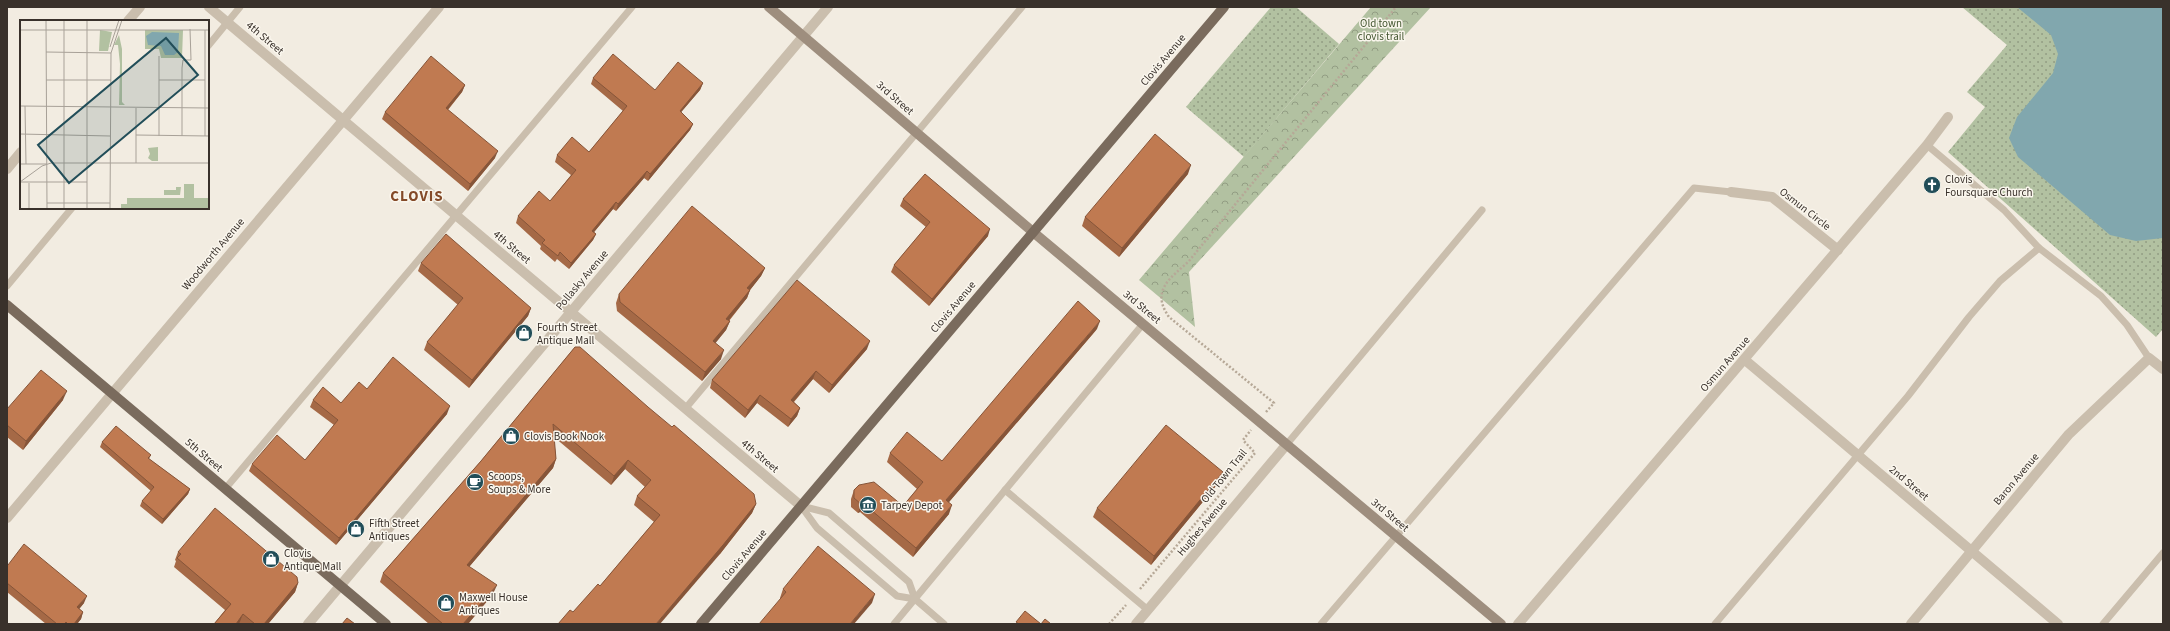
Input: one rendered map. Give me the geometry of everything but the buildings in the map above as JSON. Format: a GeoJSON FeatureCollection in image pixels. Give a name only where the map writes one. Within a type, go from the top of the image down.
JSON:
{"type":"FeatureCollection","features":[{"type":"Feature","properties":{"kind":"main road","name":"Clovis Avenue"},"geometry":{"type":"LineString","coordinates":[[701,624],[1224,7]]}},
{"type":"Feature","properties":{"kind":"main road","name":"5th Street"},"geometry":{"type":"LineString","coordinates":[[7,305],[386,624]]}},
{"type":"Feature","properties":{"kind":"street"},"geometry":{"type":"LineString","coordinates":[[129,20],[140,7]]}},
{"type":"Feature","properties":{"kind":"street","name":"4th Street"},"geometry":{"type":"LineString","coordinates":[[209,7],[801,506]]}},
{"type":"Feature","properties":{"kind":"street","name":"Woodworth Avenue"},"geometry":{"type":"LineString","coordinates":[[7,518],[439,7]]}},
{"type":"Feature","properties":{"kind":"street","name":"3rd Street"},"geometry":{"type":"LineString","coordinates":[[769,7],[1033,232],[1501,624]]}},
{"type":"Feature","properties":{"kind":"street","name":"Pollasky Avenue"},"geometry":{"type":"LineString","coordinates":[[308,624],[828,7]]}},
{"type":"Feature","properties":{"kind":"street","name":"Osmun Avenue"},"geometry":{"type":"LineString","coordinates":[[1518,624],[1928,145],[1948,117]]}},
{"type":"Feature","properties":{"kind":"street"},"geometry":{"type":"LineString","coordinates":[[7,169],[20,153]]}},
{"type":"Feature","properties":{"kind":"street","name":"Osmun Circle"},"geometry":{"type":"LineString","coordinates":[[1731,192],[1772,196],[1838,250]]}},
{"type":"Feature","properties":{"kind":"street"},"geometry":{"type":"LineString","coordinates":[[2149,358],[2163,369]]}},
{"type":"Feature","properties":{"kind":"street","name":"Baron Avenue"},"geometry":{"type":"LineString","coordinates":[[1910,624],[2069,434],[2149,358]]}},
{"type":"Feature","properties":{"kind":"street","name":"2nd Street"},"geometry":{"type":"LineString","coordinates":[[1745,360],[2058,624]]}},
{"type":"Feature","properties":{"kind":"street","name":"Hughes Avenue"},"geometry":{"type":"LineString","coordinates":[[1136,624],[1287,444]]}},
{"type":"Feature","properties":{"kind":"lane"},"geometry":{"type":"LineString","coordinates":[[209,45],[240,7]]}},
{"type":"Feature","properties":{"kind":"lane"},"geometry":{"type":"LineString","coordinates":[[225,489],[632,7]]}},
{"type":"Feature","properties":{"kind":"lane"},"geometry":{"type":"LineString","coordinates":[[685,409],[1022,7]]}},
{"type":"Feature","properties":{"kind":"lane"},"geometry":{"type":"LineString","coordinates":[[1928,145],[2004,210],[2039,248],[2100,296],[2127,325],[2149,358]]}},
{"type":"Feature","properties":{"kind":"lane"},"geometry":{"type":"LineString","coordinates":[[1321,624],[1694,188],[1731,192]]}},
{"type":"Feature","properties":{"kind":"lane"},"geometry":{"type":"LineString","coordinates":[[7,286],[71,209]]}},
{"type":"Feature","properties":{"kind":"lane"},"geometry":{"type":"LineString","coordinates":[[1287,444],[1482,210]]}},
{"type":"Feature","properties":{"kind":"lane"},"geometry":{"type":"LineString","coordinates":[[1715,624],[1857,454],[1908,396],[1969,317],[2000,281],[2039,248]]}},
{"type":"Feature","properties":{"kind":"lane"},"geometry":{"type":"LineString","coordinates":[[894,624],[1143,324]]}},
{"type":"Feature","properties":{"kind":"lane"},"geometry":{"type":"LineString","coordinates":[[1005,490],[1148,610]]}},
{"type":"Feature","properties":{"kind":"lane"},"geometry":{"type":"LineString","coordinates":[[801,506],[829,513],[910,582],[915,599]]}},
{"type":"Feature","properties":{"kind":"lane"},"geometry":{"type":"LineString","coordinates":[[801,506],[816,528],[897,596],[915,599],[944,624]]}},
{"type":"Feature","properties":{"kind":"lane"},"geometry":{"type":"LineString","coordinates":[[2103,624],[2163,553]]}},
{"type":"Feature","properties":{"kind":"path","name":"Old Town Trail"},"geometry":{"type":"LineString","coordinates":[[1109,624],[1255,453],[1243,440],[1274,403],[1169,317],[1163,308],[1162,302],[1164,286],[1176,271],[1189,261],[1396,7]]}},
{"type":"Feature","properties":{"kind":"green space"},"geometry":{"type":"Polygon","coordinates":[[[1271,7],[1296,7],[1339,44],[1244,157],[1186,107],[1271,7]]]}},
{"type":"Feature","properties":{"kind":"green space","name":"Old town clovis trail"},"geometry":{"type":"Polygon","coordinates":[[[1371,7],[1431,7],[1189,272],[1195,327],[1139,280],[1371,7]]]}},
{"type":"Feature","properties":{"kind":"green space"},"geometry":{"type":"Polygon","coordinates":[[[1962,7],[2163,7],[2163,329],[2156,337],[1948,152],[1985,107],[1967,92],[2007,45],[1962,7]]]}},
{"type":"Feature","properties":{"kind":"water"},"geometry":{"type":"Polygon","coordinates":[[[2017,7],[2163,7],[2163,238],[2136,241],[2110,235],[2018,157],[2009,138],[2017,117],[2053,73],[2058,54],[2051,35],[2017,7]]]}},
{"type":"Feature","properties":{"kind":"place","name":"Clovis Foursquare Church"},"geometry":{"type":"Point","coordinates":[1932,185]}},
{"type":"Feature","properties":{"kind":"place","name":"Fourth Street Antique Mall"},"geometry":{"type":"Point","coordinates":[524,333]}},
{"type":"Feature","properties":{"kind":"place","name":"Clovis Book Nook"},"geometry":{"type":"Point","coordinates":[511,436]}},
{"type":"Feature","properties":{"kind":"place","name":"Scoops, Soups & More"},"geometry":{"type":"Point","coordinates":[475,482]}},
{"type":"Feature","properties":{"kind":"place","name":"Tarpey Depot"},"geometry":{"type":"Point","coordinates":[868,505]}},
{"type":"Feature","properties":{"kind":"place","name":"Fifth Street Antiques"},"geometry":{"type":"Point","coordinates":[356,529]}},
{"type":"Feature","properties":{"kind":"place","name":"Clovis Antique Mall"},"geometry":{"type":"Point","coordinates":[271,559]}},
{"type":"Feature","properties":{"kind":"place","name":"Maxwell House Antiques"},"geometry":{"type":"Point","coordinates":[446,603]}},
{"type":"Feature","properties":{"kind":"district","name":"CLOVIS"},"geometry":{"type":"Point","coordinates":[417,196]}}]}
